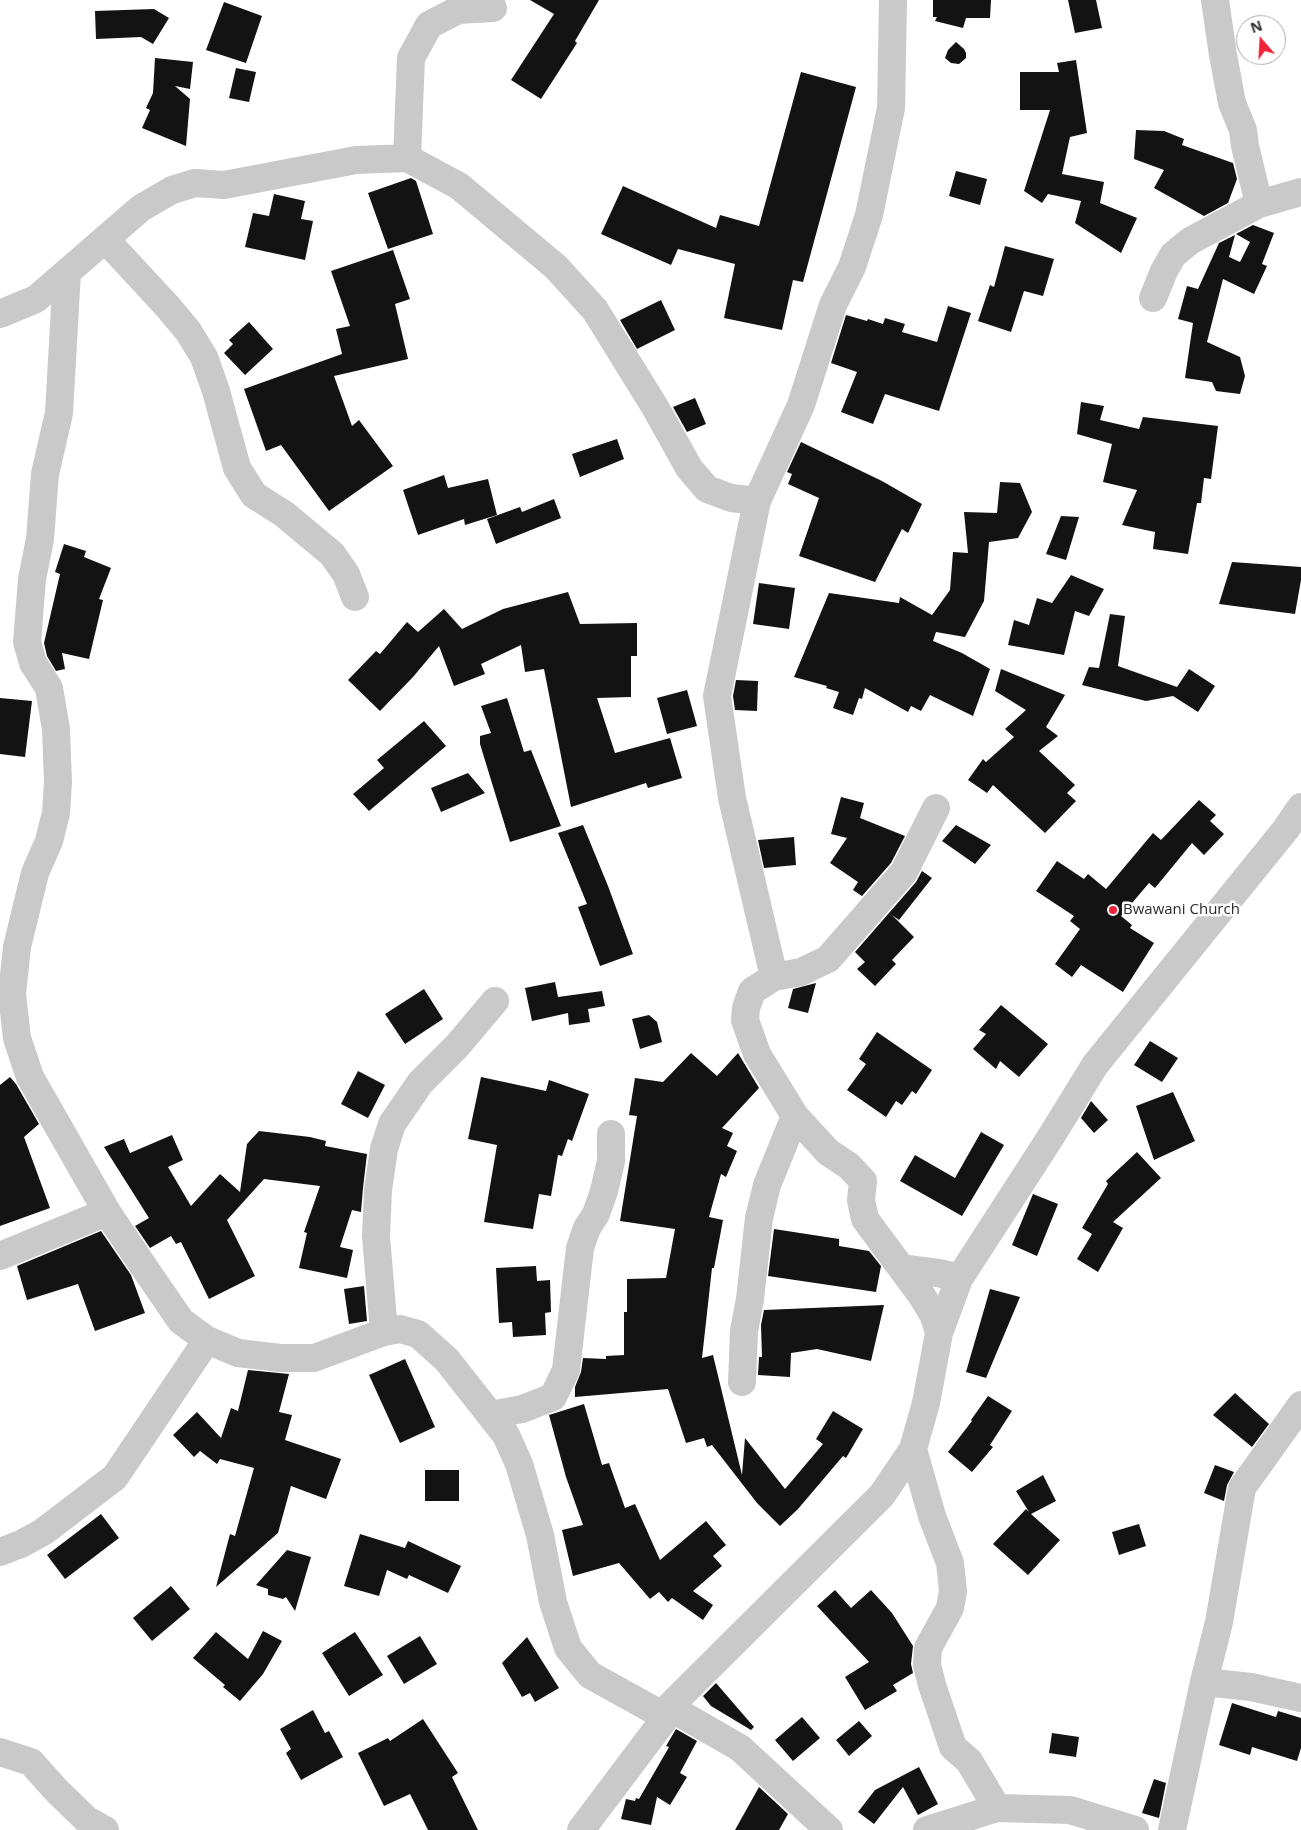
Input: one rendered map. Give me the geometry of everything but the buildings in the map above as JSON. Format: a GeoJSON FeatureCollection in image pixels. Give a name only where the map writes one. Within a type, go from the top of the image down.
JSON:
{"type":"FeatureCollection","features":[{"type":"Feature","properties":{"kind":"street"},"geometry":{"type":"LineString","coordinates":[[774,977],[732,798],[717,696],[757,501],[801,405],[833,305],[852,267],[869,215],[891,108],[893,0]]}},
{"type":"Feature","properties":{"kind":"street"},"geometry":{"type":"LineString","coordinates":[[1215,0],[1232,103],[1243,130],[1259,204]]}},
{"type":"Feature","properties":{"kind":"street"},"geometry":{"type":"LineString","coordinates":[[407,158],[411,58],[429,25],[458,10],[493,8]]}},
{"type":"Feature","properties":{"kind":"street"},"geometry":{"type":"LineString","coordinates":[[0,314],[36,299],[140,208],[172,190],[195,183],[224,185],[356,160],[407,158],[459,186],[556,267],[595,310],[655,407],[689,468],[708,489],[731,498],[757,501]]}},
{"type":"Feature","properties":{"kind":"street"},"geometry":{"type":"LineString","coordinates":[[1153,298],[1173,255],[1190,241],[1259,204],[1301,192]]}},
{"type":"Feature","properties":{"kind":"street"},"geometry":{"type":"LineString","coordinates":[[105,239],[168,307],[188,332],[204,358],[216,391],[237,468],[254,495],[284,514],[332,554],[346,574],[354,597]]}},
{"type":"Feature","properties":{"kind":"street"},"geometry":{"type":"LineString","coordinates":[[67,272],[58,413],[45,474],[40,539],[32,579],[27,642],[33,663],[49,688],[56,729],[58,782],[56,813],[49,840],[35,873],[17,947],[12,994],[17,1038],[30,1077],[107,1212],[181,1321],[207,1340],[238,1353],[280,1358],[314,1358],[384,1332],[400,1329],[418,1334],[447,1360],[506,1435],[519,1464],[540,1535],[553,1602],[568,1648],[590,1675],[740,1748],[830,1830]]}},
{"type":"Feature","properties":{"kind":"street"},"geometry":{"type":"LineString","coordinates":[[581,1830],[667,1712],[882,1495],[913,1449],[926,1403],[939,1333],[959,1279],[1095,1065],[1286,829],[1301,807]]}},
{"type":"Feature","properties":{"kind":"street"},"geometry":{"type":"LineString","coordinates":[[936,808],[904,872],[828,959],[801,972],[774,977],[752,991],[746,1008],[745,1020],[757,1054],[794,1116],[828,1152],[849,1166],[862,1181],[861,1200],[865,1219],[902,1268],[934,1316],[939,1333]]}},
{"type":"Feature","properties":{"kind":"street"},"geometry":{"type":"LineString","coordinates":[[384,1332],[376,1236],[378,1190],[384,1149],[392,1124],[420,1083],[457,1046],[495,1001]]}},
{"type":"Feature","properties":{"kind":"street"},"geometry":{"type":"LineString","coordinates":[[742,1382],[744,1331],[759,1218],[768,1185],[794,1116]]}},
{"type":"Feature","properties":{"kind":"street"},"geometry":{"type":"LineString","coordinates":[[490,1415],[522,1409],[553,1397],[566,1370],[580,1248],[587,1228],[596,1214],[604,1191],[611,1161],[611,1134]]}},
{"type":"Feature","properties":{"kind":"street"},"geometry":{"type":"LineString","coordinates":[[0,1256],[107,1212]]}},
{"type":"Feature","properties":{"kind":"street"},"geometry":{"type":"LineString","coordinates":[[902,1268],[946,1273],[959,1279]]}},
{"type":"Feature","properties":{"kind":"street"},"geometry":{"type":"LineString","coordinates":[[0,1552],[21,1544],[43,1532],[115,1477],[207,1340]]}},
{"type":"Feature","properties":{"kind":"street"},"geometry":{"type":"LineString","coordinates":[[1172,1830],[1219,1622],[1242,1488],[1301,1405]]}},
{"type":"Feature","properties":{"kind":"street"},"geometry":{"type":"LineString","coordinates":[[913,1449],[932,1516],[950,1563],[952,1591],[950,1608],[928,1648],[927,1665],[932,1685],[954,1747],[969,1761],[997,1808]]}},
{"type":"Feature","properties":{"kind":"street"},"geometry":{"type":"LineString","coordinates":[[1204,1682],[1252,1687],[1301,1698]]}},
{"type":"Feature","properties":{"kind":"street"},"geometry":{"type":"LineString","coordinates":[[0,1752],[31,1762],[56,1790],[88,1820],[105,1830]]}},
{"type":"Feature","properties":{"kind":"street"},"geometry":{"type":"LineString","coordinates":[[927,1830],[997,1808],[1070,1810],[1135,1830]]}},
{"type":"Feature","properties":{"kind":"place","name":"Bwawani Church"},"geometry":{"type":"Point","coordinates":[1113,910]}}]}
